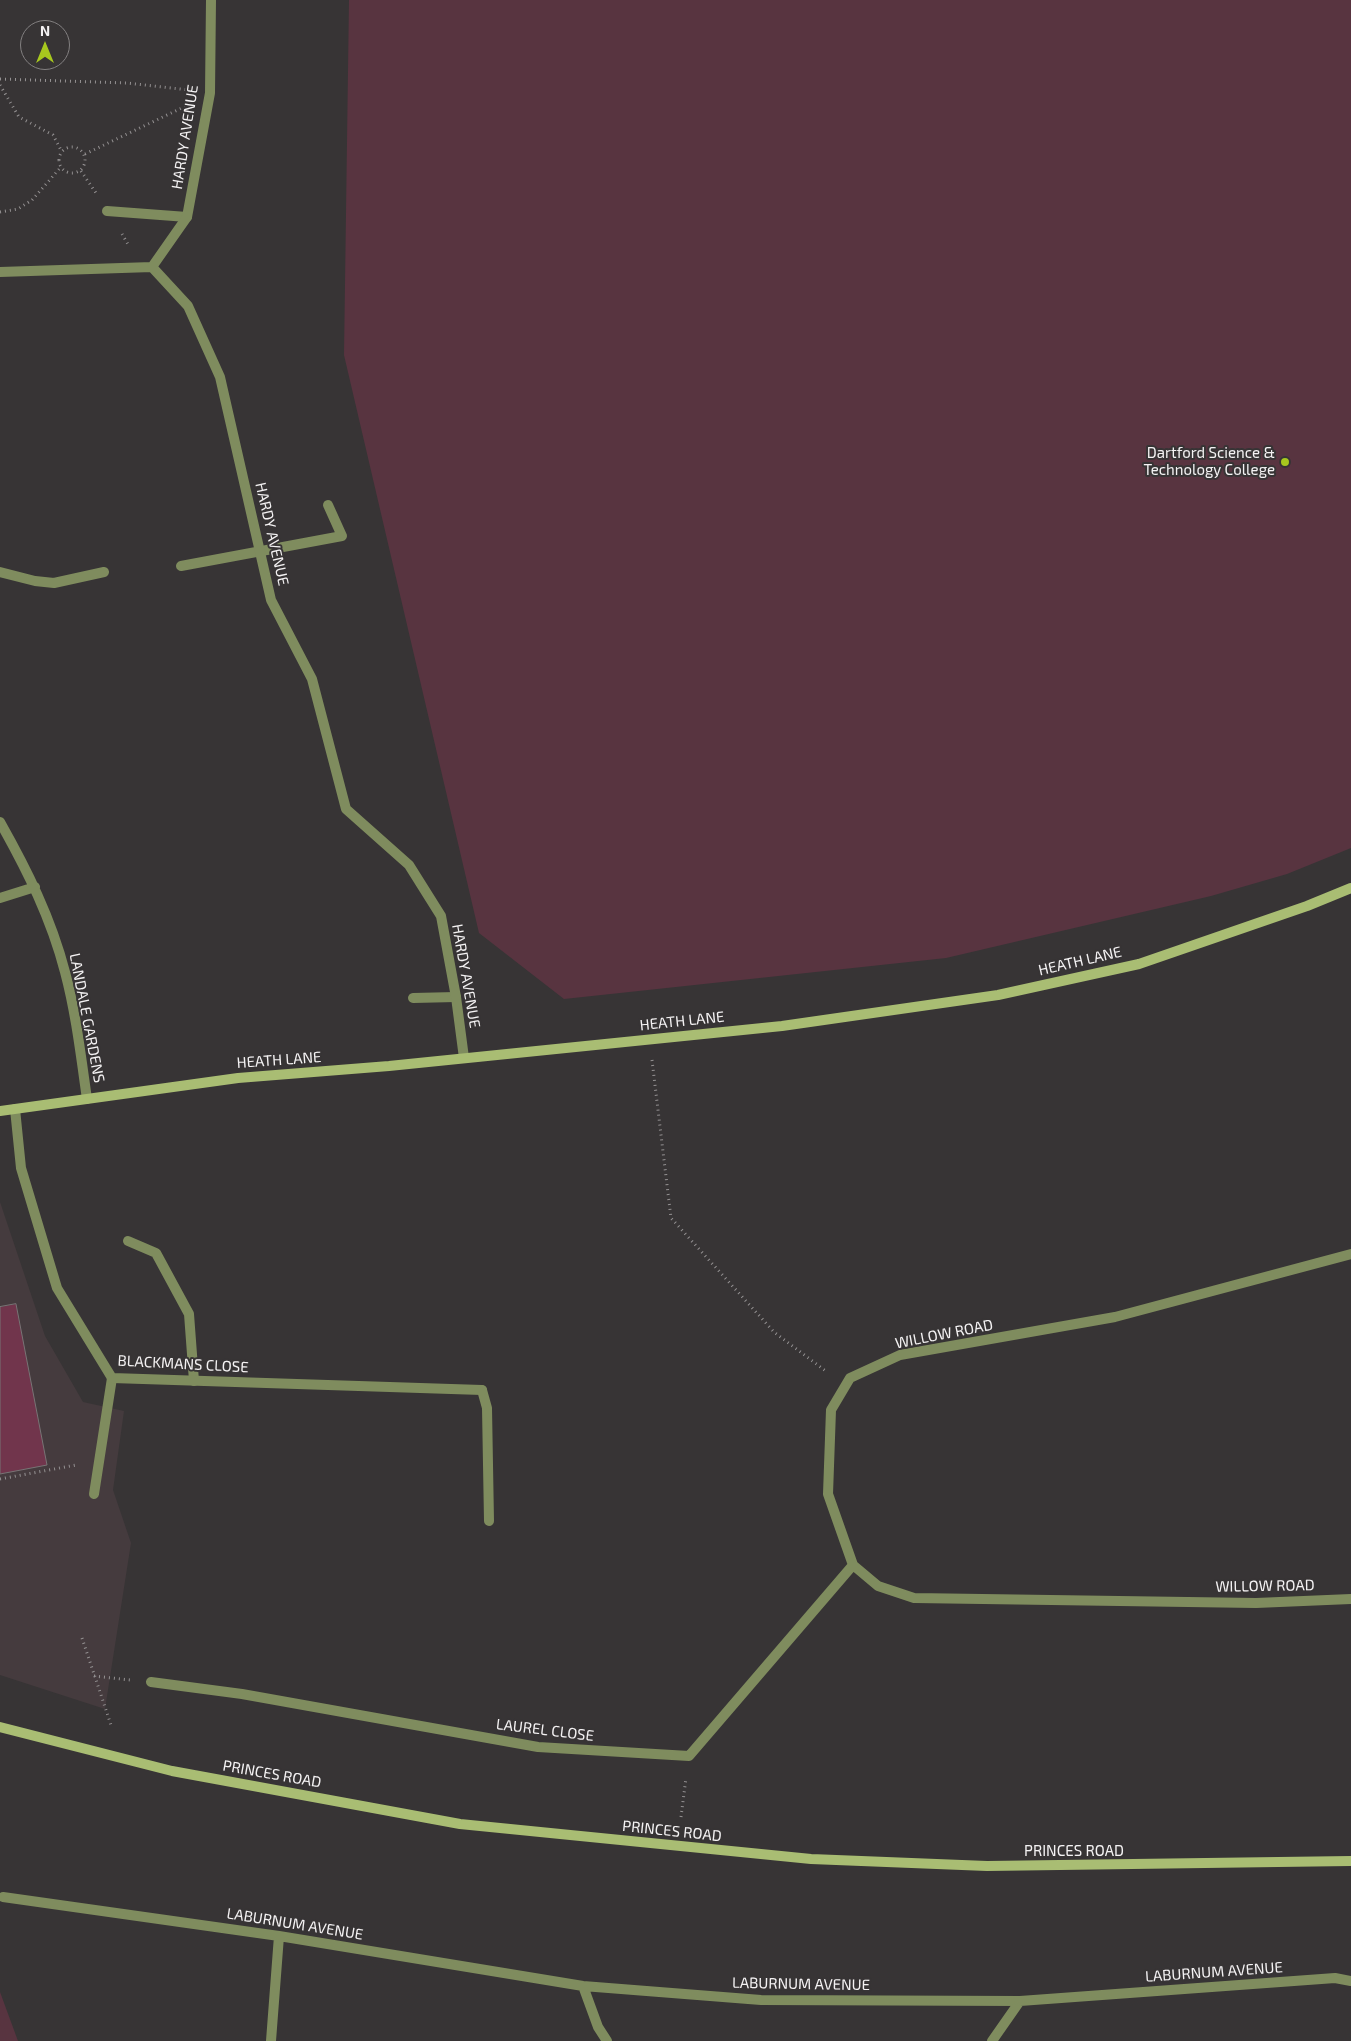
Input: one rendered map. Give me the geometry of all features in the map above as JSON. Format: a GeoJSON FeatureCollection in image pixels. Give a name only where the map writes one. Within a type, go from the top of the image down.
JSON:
{"type":"FeatureCollection","features":[{"type":"Feature","properties":{"kind":"street","name":"HARDY AVENUE"},"geometry":{"type":"LineString","coordinates":[[211,0],[210,93],[187,217],[152,267],[188,306],[220,377],[271,600],[312,678],[346,809],[409,865],[440,916],[456,997],[464,1058]]}},
{"type":"Feature","properties":{"kind":"street"},"geometry":{"type":"LineString","coordinates":[[107,211],[187,217]]}},
{"type":"Feature","properties":{"kind":"street"},"geometry":{"type":"LineString","coordinates":[[0,272],[152,267]]}},
{"type":"Feature","properties":{"kind":"street"},"geometry":{"type":"LineString","coordinates":[[181,566],[342,536],[328,505]]}},
{"type":"Feature","properties":{"kind":"street"},"geometry":{"type":"LineString","coordinates":[[0,572],[54,584],[104,572]]}},
{"type":"Feature","properties":{"kind":"street","name":"LANDALE GARDENS"},"geometry":{"type":"LineString","coordinates":[[0,822],[35,888],[50,925],[65,971],[87,1099]]}},
{"type":"Feature","properties":{"kind":"street"},"geometry":{"type":"LineString","coordinates":[[0,898],[35,888]]}},
{"type":"Feature","properties":{"kind":"street","name":"HEATH LANE"},"geometry":{"type":"LineString","coordinates":[[0,1111],[238,1078],[389,1066],[782,1026],[1007,993],[1139,964],[1307,906],[1351,888]]}},
{"type":"Feature","properties":{"kind":"street"},"geometry":{"type":"LineString","coordinates":[[413,998],[456,997]]}},
{"type":"Feature","properties":{"kind":"street","name":"BLACKMANS CLOSE"},"geometry":{"type":"LineString","coordinates":[[15,1109],[21,1168],[57,1288],[112,1378],[482,1390],[487,1408],[489,1521]]}},
{"type":"Feature","properties":{"kind":"street"},"geometry":{"type":"LineString","coordinates":[[128,1242],[156,1253],[189,1314],[194,1381]]}},
{"type":"Feature","properties":{"kind":"street","name":"WILLOW ROAD"},"geometry":{"type":"LineString","coordinates":[[1351,1254],[1115,1317],[900,1355],[850,1378],[831,1410],[828,1494],[853,1566],[878,1586],[914,1598],[1256,1603],[1351,1599]]}},
{"type":"Feature","properties":{"kind":"street"},"geometry":{"type":"LineString","coordinates":[[94,1494],[112,1378]]}},
{"type":"Feature","properties":{"kind":"street","name":"LAUREL CLOSE"},"geometry":{"type":"LineString","coordinates":[[150,1682],[242,1694],[538,1747],[689,1756],[853,1566]]}},
{"type":"Feature","properties":{"kind":"street","name":"PRINCES ROAD"},"geometry":{"type":"LineString","coordinates":[[0,1727],[172,1771],[460,1824],[811,1860],[987,1866],[1351,1861]]}},
{"type":"Feature","properties":{"kind":"street","name":"LABURNUM AVENUE"},"geometry":{"type":"LineString","coordinates":[[2,1897],[279,1936],[583,1986],[761,2000],[1020,2001],[1334,1978],[1351,1982]]}},
{"type":"Feature","properties":{"kind":"street"},"geometry":{"type":"LineString","coordinates":[[271,2041],[279,1936]]}},
{"type":"Feature","properties":{"kind":"street"},"geometry":{"type":"LineString","coordinates":[[583,1986],[598,2027],[608,2041]]}},
{"type":"Feature","properties":{"kind":"street"},"geometry":{"type":"LineString","coordinates":[[992,2041],[1020,2001]]}},
{"type":"Feature","properties":{"kind":"path"},"geometry":{"type":"LineString","coordinates":[[0,79],[126,83],[210,93]]}},
{"type":"Feature","properties":{"kind":"path"},"geometry":{"type":"LineString","coordinates":[[0,85],[19,117],[53,135],[62,152]]}},
{"type":"Feature","properties":{"kind":"path"},"geometry":{"type":"LineString","coordinates":[[84,154],[168,116],[210,93]]}},
{"type":"Feature","properties":{"kind":"path"},"geometry":{"type":"LineString","coordinates":[[73,147],[82,150],[86,158],[84,167],[77,173],[68,173],[61,167],[59,159],[62,152],[73,147]]}},
{"type":"Feature","properties":{"kind":"path"},"geometry":{"type":"LineString","coordinates":[[0,212],[18,210],[32,200],[61,167]]}},
{"type":"Feature","properties":{"kind":"path"},"geometry":{"type":"LineString","coordinates":[[650,1040],[671,1218],[774,1332],[845,1386]]}},
{"type":"Feature","properties":{"kind":"path"},"geometry":{"type":"LineString","coordinates":[[0,1479],[100,1461]]}},
{"type":"Feature","properties":{"kind":"path"},"geometry":{"type":"LineString","coordinates":[[82,1638],[111,1725]]}},
{"type":"Feature","properties":{"kind":"path"},"geometry":{"type":"LineString","coordinates":[[94,1676],[150,1682]]}},
{"type":"Feature","properties":{"kind":"path"},"geometry":{"type":"LineString","coordinates":[[680,1817],[684,1790]]}},
{"type":"Feature","properties":{"kind":"shaded area"},"geometry":{"type":"Polygon","coordinates":[[[349,0],[1351,0],[1351,848],[1287,874],[1211,896],[946,958],[564,999],[479,933],[344,355],[349,0]]]}},
{"type":"Feature","properties":{"kind":"shaded area"},"geometry":{"type":"Polygon","coordinates":[[[0,1202],[45,1336],[83,1402],[124,1411],[113,1490],[131,1543],[105,1709],[0,1675],[0,1202]]]}},
{"type":"Feature","properties":{"kind":"shaded area"},"geometry":{"type":"Polygon","coordinates":[[[0,1992],[18,2041],[0,2041],[0,1992]]]}},
{"type":"Feature","properties":{"kind":"building"},"geometry":{"type":"Polygon","coordinates":[[[16,1304],[47,1465],[0,1474],[0,1307],[16,1304]]]}},
{"type":"Feature","properties":{"kind":"place","name":"Dartford Science & Technology College"},"geometry":{"type":"Point","coordinates":[1285,462]}}]}
